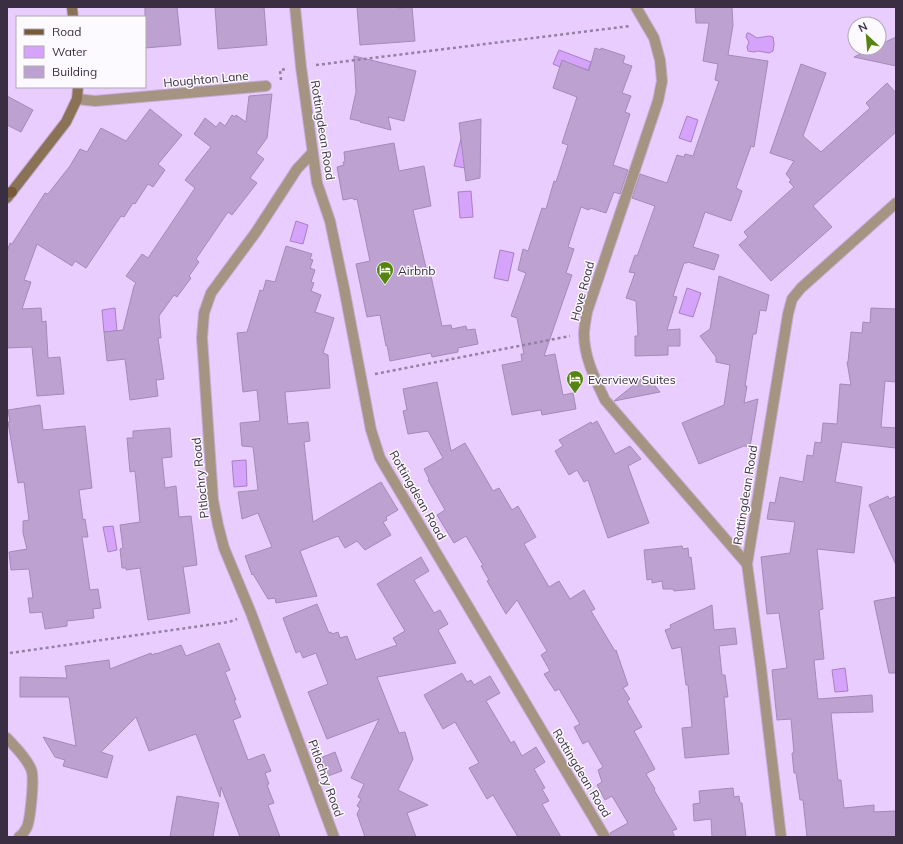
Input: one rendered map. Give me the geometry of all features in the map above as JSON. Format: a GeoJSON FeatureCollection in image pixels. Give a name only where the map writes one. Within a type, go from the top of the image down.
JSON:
{"type":"FeatureCollection","features":[{"type":"Feature","properties":{"kind":"street","name":"Rottingdean Road"},"geometry":{"type":"LineString","coordinates":[[295,7],[301,67],[317,183],[330,221],[371,430],[380,458],[605,837]]}},
{"type":"Feature","properties":{"kind":"street","name":"Hove Road"},"geometry":{"type":"LineString","coordinates":[[636,7],[654,38],[660,60],[662,81],[658,101],[587,312],[584,334],[587,353],[594,375],[605,400],[747,564]]}},
{"type":"Feature","properties":{"kind":"street","name":"Houghton Lane"},"geometry":{"type":"LineString","coordinates":[[77,99],[95,101],[266,86]]}},
{"type":"Feature","properties":{"kind":"street"},"geometry":{"type":"LineString","coordinates":[[9,195],[66,122],[77,99],[78,88]]}},
{"type":"Feature","properties":{"kind":"street","name":"Pitlochry Road"},"geometry":{"type":"LineString","coordinates":[[312,153],[297,169],[256,232],[212,293],[204,313],[202,338],[213,500],[224,548],[251,614],[334,837]]}},
{"type":"Feature","properties":{"kind":"street","name":"Rottingdean Road"},"geometry":{"type":"LineString","coordinates":[[781,837],[747,564],[788,314],[792,298],[801,288],[896,203]]}},
{"type":"Feature","properties":{"kind":"street"},"geometry":{"type":"LineString","coordinates":[[7,738],[28,762],[32,772],[33,783],[27,826],[22,835],[19,837]]}},
{"type":"Feature","properties":{"kind":"path"},"geometry":{"type":"LineString","coordinates":[[266,86],[281,85],[280,70],[647,24]]}},
{"type":"Feature","properties":{"kind":"path"},"geometry":{"type":"LineString","coordinates":[[361,377],[584,334]]}},
{"type":"Feature","properties":{"kind":"path"},"geometry":{"type":"LineString","coordinates":[[10,653],[229,622]]}},
{"type":"Feature","properties":{"kind":"water"},"geometry":{"type":"Polygon","coordinates":[[[747,33],[757,38],[769,36],[773,37],[773,51],[769,53],[748,51],[747,47],[749,42],[746,37],[747,33]]]}},
{"type":"Feature","properties":{"kind":"water"},"geometry":{"type":"Polygon","coordinates":[[[559,50],[591,62],[588,70],[562,61],[560,67],[553,64],[559,50]]]}},
{"type":"Feature","properties":{"kind":"water"},"geometry":{"type":"Polygon","coordinates":[[[687,116],[698,120],[691,142],[679,138],[687,116]]]}},
{"type":"Feature","properties":{"kind":"water"},"geometry":{"type":"Polygon","coordinates":[[[461,139],[473,143],[465,168],[454,166],[461,139]]]}},
{"type":"Feature","properties":{"kind":"water"},"geometry":{"type":"Polygon","coordinates":[[[471,191],[473,217],[460,218],[458,192],[471,191]]]}},
{"type":"Feature","properties":{"kind":"water"},"geometry":{"type":"Polygon","coordinates":[[[296,221],[308,225],[303,244],[290,241],[296,221]]]}},
{"type":"Feature","properties":{"kind":"water"},"geometry":{"type":"Polygon","coordinates":[[[500,250],[514,253],[508,281],[494,278],[500,250]]]}},
{"type":"Feature","properties":{"kind":"water"},"geometry":{"type":"Polygon","coordinates":[[[687,288],[701,293],[693,317],[679,313],[687,288]]]}},
{"type":"Feature","properties":{"kind":"water"},"geometry":{"type":"Polygon","coordinates":[[[115,308],[117,331],[104,332],[102,310],[115,308]]]}},
{"type":"Feature","properties":{"kind":"water"},"geometry":{"type":"Polygon","coordinates":[[[246,460],[247,486],[234,487],[232,461],[246,460]]]}},
{"type":"Feature","properties":{"kind":"water"},"geometry":{"type":"Polygon","coordinates":[[[113,526],[117,550],[108,552],[103,527],[113,526]]]}},
{"type":"Feature","properties":{"kind":"water"},"geometry":{"type":"Polygon","coordinates":[[[845,668],[848,691],[835,692],[832,670],[845,668]]]}},
{"type":"Feature","properties":{"kind":"building"},"geometry":{"type":"Polygon","coordinates":[[[145,7],[177,7],[181,45],[146,48],[145,7]]]}},
{"type":"Feature","properties":{"kind":"building"},"geometry":{"type":"Polygon","coordinates":[[[215,7],[264,7],[267,45],[218,49],[215,7]]]}},
{"type":"Feature","properties":{"kind":"building"},"geometry":{"type":"Polygon","coordinates":[[[357,7],[412,7],[415,41],[360,45],[357,7]]]}},
{"type":"Feature","properties":{"kind":"building"},"geometry":{"type":"Polygon","coordinates":[[[695,7],[732,7],[733,25],[728,55],[768,61],[754,147],[751,146],[736,188],[742,191],[731,221],[705,212],[693,247],[719,255],[714,270],[688,262],[684,263],[673,296],[677,297],[667,330],[680,329],[680,346],[668,346],[668,355],[635,356],[635,336],[638,336],[636,301],[626,298],[635,273],[629,272],[635,255],[637,256],[639,251],[655,206],[632,198],[640,174],[667,183],[677,155],[684,157],[685,154],[693,156],[719,81],[715,80],[718,64],[703,61],[709,23],[696,23],[695,7]]]}},
{"type":"Feature","properties":{"kind":"building"},"geometry":{"type":"Polygon","coordinates":[[[896,37],[896,66],[854,57],[887,56],[887,41],[896,37]]]}},
{"type":"Feature","properties":{"kind":"building"},"geometry":{"type":"Polygon","coordinates":[[[595,48],[601,50],[601,48],[625,56],[623,63],[632,66],[622,93],[631,96],[625,112],[630,114],[613,165],[628,170],[620,194],[614,192],[606,213],[581,207],[568,247],[574,249],[566,273],[572,275],[544,356],[555,354],[563,395],[573,393],[576,409],[542,415],[541,410],[512,415],[502,365],[522,361],[521,354],[524,354],[517,318],[511,316],[526,273],[518,270],[523,249],[528,251],[542,208],[546,209],[554,181],[556,182],[568,145],[562,143],[577,97],[553,88],[562,60],[589,71],[595,48]]]}},
{"type":"Feature","properties":{"kind":"building"},"geometry":{"type":"Polygon","coordinates":[[[354,56],[416,71],[404,121],[388,117],[391,130],[350,119],[356,92],[354,56]]]}},
{"type":"Feature","properties":{"kind":"building"},"geometry":{"type":"Polygon","coordinates":[[[801,64],[826,73],[803,136],[821,152],[870,108],[866,103],[887,83],[896,93],[896,132],[813,206],[832,227],[771,281],[739,245],[748,237],[744,232],[794,187],[789,182],[791,180],[786,174],[794,161],[770,153],[801,64]]]}},
{"type":"Feature","properties":{"kind":"building"},"geometry":{"type":"Polygon","coordinates":[[[272,94],[267,138],[256,153],[264,159],[250,178],[257,183],[232,215],[228,212],[196,259],[199,262],[189,276],[191,278],[177,297],[174,295],[159,316],[161,338],[158,338],[164,379],[156,380],[158,396],[130,400],[125,359],[107,361],[104,332],[123,330],[136,283],[126,276],[142,254],[148,258],[195,188],[185,180],[211,147],[194,134],[205,118],[216,127],[220,122],[225,126],[232,115],[235,117],[236,115],[246,122],[249,96],[272,94]]]}},
{"type":"Feature","properties":{"kind":"building"},"geometry":{"type":"Polygon","coordinates":[[[7,96],[33,110],[21,132],[7,125],[7,96]]]}},
{"type":"Feature","properties":{"kind":"building"},"geometry":{"type":"Polygon","coordinates":[[[150,109],[182,135],[158,164],[165,170],[153,187],[148,184],[135,204],[133,203],[124,217],[121,216],[86,268],[75,261],[72,266],[37,244],[24,280],[31,282],[22,309],[41,308],[42,322],[46,321],[48,358],[60,357],[64,394],[37,396],[32,347],[7,348],[7,252],[10,243],[12,244],[45,193],[48,194],[70,166],[80,149],[87,152],[101,128],[126,141],[150,109]]]}},
{"type":"Feature","properties":{"kind":"building"},"geometry":{"type":"Polygon","coordinates":[[[481,119],[480,178],[466,181],[459,123],[481,119]]]}},
{"type":"Feature","properties":{"kind":"building"},"geometry":{"type":"Polygon","coordinates":[[[394,143],[399,171],[424,166],[431,206],[413,210],[426,268],[429,267],[442,326],[451,325],[452,329],[466,326],[467,330],[475,329],[478,344],[458,348],[458,352],[432,357],[431,353],[390,361],[380,315],[367,317],[356,264],[370,261],[357,199],[354,200],[353,198],[343,200],[337,167],[344,165],[344,152],[394,143]]]}},
{"type":"Feature","properties":{"kind":"building"},"geometry":{"type":"Polygon","coordinates":[[[286,246],[312,254],[310,259],[313,260],[310,268],[315,270],[311,282],[314,283],[311,291],[321,295],[315,312],[334,318],[323,353],[328,355],[330,388],[285,392],[288,424],[308,422],[310,441],[304,442],[313,522],[381,482],[398,510],[386,517],[387,520],[383,522],[391,535],[365,550],[357,541],[345,548],[338,536],[300,551],[317,596],[276,603],[275,598],[268,599],[253,574],[252,575],[245,556],[272,547],[258,513],[242,519],[238,492],[258,490],[253,447],[242,446],[240,423],[260,421],[257,390],[243,392],[237,333],[247,332],[260,290],[263,291],[266,280],[275,282],[286,246]]]}},
{"type":"Feature","properties":{"kind":"building"},"geometry":{"type":"Polygon","coordinates":[[[719,276],[769,295],[766,311],[760,310],[756,334],[753,334],[745,386],[747,386],[744,403],[758,399],[750,447],[744,446],[699,464],[682,423],[724,405],[730,365],[716,362],[716,357],[700,336],[710,329],[719,276]]]}},
{"type":"Feature","properties":{"kind":"building"},"geometry":{"type":"Polygon","coordinates":[[[871,308],[896,309],[896,382],[885,381],[881,427],[896,428],[896,448],[842,442],[835,482],[862,487],[854,553],[817,549],[823,609],[819,610],[824,659],[814,660],[818,699],[872,695],[873,712],[831,713],[838,780],[841,780],[844,808],[874,805],[874,812],[896,811],[896,837],[807,837],[803,800],[800,800],[796,773],[794,773],[791,719],[777,720],[772,670],[787,668],[779,613],[767,614],[761,557],[790,553],[795,522],[767,519],[770,502],[775,503],[780,477],[803,482],[807,455],[813,456],[815,442],[821,443],[823,423],[837,424],[840,384],[851,385],[847,362],[851,332],[862,333],[863,322],[870,323],[871,308]]]}},
{"type":"Feature","properties":{"kind":"building"},"geometry":{"type":"Polygon","coordinates":[[[646,375],[660,392],[614,401],[646,375]]]}},
{"type":"Feature","properties":{"kind":"building"},"geometry":{"type":"Polygon","coordinates":[[[437,382],[451,451],[465,443],[493,491],[499,488],[512,510],[518,506],[536,537],[524,544],[549,587],[559,581],[570,599],[584,590],[595,609],[591,611],[615,651],[616,650],[628,685],[623,688],[630,699],[627,701],[642,727],[634,731],[655,769],[646,774],[677,829],[672,831],[675,837],[611,837],[610,833],[628,823],[612,796],[605,800],[597,785],[602,782],[598,770],[603,767],[588,741],[583,744],[574,727],[580,724],[559,689],[555,691],[544,674],[550,671],[541,655],[547,651],[517,600],[506,614],[487,581],[489,580],[481,566],[483,565],[466,536],[454,543],[437,515],[445,510],[428,480],[429,479],[424,469],[443,458],[428,431],[408,434],[403,411],[407,410],[403,389],[437,382]]]}},
{"type":"Feature","properties":{"kind":"building"},"geometry":{"type":"Polygon","coordinates":[[[40,405],[43,430],[85,426],[92,488],[79,490],[83,520],[85,519],[88,537],[82,537],[90,590],[98,589],[101,608],[93,609],[94,618],[67,621],[67,626],[45,629],[42,612],[30,613],[28,598],[33,598],[29,569],[11,570],[9,552],[27,549],[23,533],[23,521],[29,520],[24,482],[18,483],[8,422],[10,422],[8,410],[40,405]]]}},
{"type":"Feature","properties":{"kind":"building"},"geometry":{"type":"Polygon","coordinates":[[[597,421],[615,454],[630,446],[641,459],[628,466],[649,523],[608,538],[588,480],[584,482],[577,470],[569,475],[555,451],[563,446],[559,440],[591,422],[592,424],[597,421]]]}},
{"type":"Feature","properties":{"kind":"building"},"geometry":{"type":"Polygon","coordinates":[[[170,428],[172,457],[162,458],[165,488],[176,486],[179,517],[191,516],[197,565],[183,567],[190,613],[148,620],[140,568],[126,570],[126,568],[122,568],[120,549],[123,548],[120,525],[140,522],[135,471],[130,472],[127,438],[133,438],[133,431],[170,428]]]}},
{"type":"Feature","properties":{"kind":"building"},"geometry":{"type":"Polygon","coordinates":[[[888,496],[889,499],[896,496],[896,565],[869,505],[888,496]]]}},
{"type":"Feature","properties":{"kind":"building"},"geometry":{"type":"Polygon","coordinates":[[[682,546],[683,549],[688,548],[689,558],[691,557],[695,589],[674,591],[673,589],[663,589],[662,581],[652,583],[652,579],[647,580],[644,550],[682,546]]]}},
{"type":"Feature","properties":{"kind":"building"},"geometry":{"type":"Polygon","coordinates":[[[421,557],[429,571],[414,580],[434,613],[440,610],[448,624],[438,630],[456,663],[377,677],[399,733],[405,732],[413,759],[398,790],[428,805],[407,813],[416,837],[365,837],[357,814],[360,808],[357,806],[361,799],[358,797],[364,784],[351,778],[379,719],[327,739],[308,692],[328,684],[316,653],[303,658],[300,651],[296,653],[283,618],[317,604],[329,633],[331,632],[332,634],[338,632],[340,638],[347,636],[356,660],[397,645],[393,638],[405,631],[377,584],[421,557]]]}},
{"type":"Feature","properties":{"kind":"building"},"geometry":{"type":"Polygon","coordinates":[[[896,597],[896,673],[889,673],[874,601],[896,597]]]}},
{"type":"Feature","properties":{"kind":"building"},"geometry":{"type":"Polygon","coordinates":[[[712,605],[714,630],[735,628],[737,644],[719,646],[722,675],[725,675],[728,697],[724,697],[729,754],[685,758],[682,728],[692,727],[688,685],[686,685],[681,647],[672,649],[665,630],[671,628],[670,625],[712,605]]]}},
{"type":"Feature","properties":{"kind":"building"},"geometry":{"type":"Polygon","coordinates":[[[219,643],[230,670],[225,672],[241,717],[233,720],[248,760],[264,754],[271,771],[265,773],[269,784],[267,785],[274,803],[268,805],[280,837],[240,837],[221,787],[220,797],[196,734],[149,751],[136,717],[101,752],[113,756],[107,778],[63,766],[65,760],[55,757],[43,737],[76,746],[69,697],[20,697],[20,677],[67,678],[65,666],[109,660],[110,669],[151,653],[152,655],[156,654],[181,645],[186,656],[219,643]]]}},
{"type":"Feature","properties":{"kind":"building"},"geometry":{"type":"Polygon","coordinates":[[[462,673],[467,682],[471,680],[474,685],[490,676],[500,693],[486,701],[511,743],[514,741],[522,756],[536,747],[545,762],[534,769],[545,788],[542,789],[549,801],[542,804],[561,837],[518,837],[493,795],[487,799],[469,768],[479,763],[455,722],[443,729],[424,695],[462,673]]]}},
{"type":"Feature","properties":{"kind":"building"},"geometry":{"type":"Polygon","coordinates":[[[335,752],[342,771],[325,777],[318,759],[335,752]]]}},
{"type":"Feature","properties":{"kind":"building"},"geometry":{"type":"Polygon","coordinates":[[[733,788],[734,797],[739,796],[740,803],[742,803],[746,837],[712,837],[711,819],[694,821],[693,804],[700,803],[699,791],[733,788]]]}},
{"type":"Feature","properties":{"kind":"building"},"geometry":{"type":"Polygon","coordinates":[[[177,796],[219,803],[213,837],[170,837],[177,796]]]}},
{"type":"Feature","properties":{"kind":"place","name":"Airbnb"},"geometry":{"type":"Point","coordinates":[385,285]}},
{"type":"Feature","properties":{"kind":"place","name":"Everview Suites"},"geometry":{"type":"Point","coordinates":[575,394]}}]}
